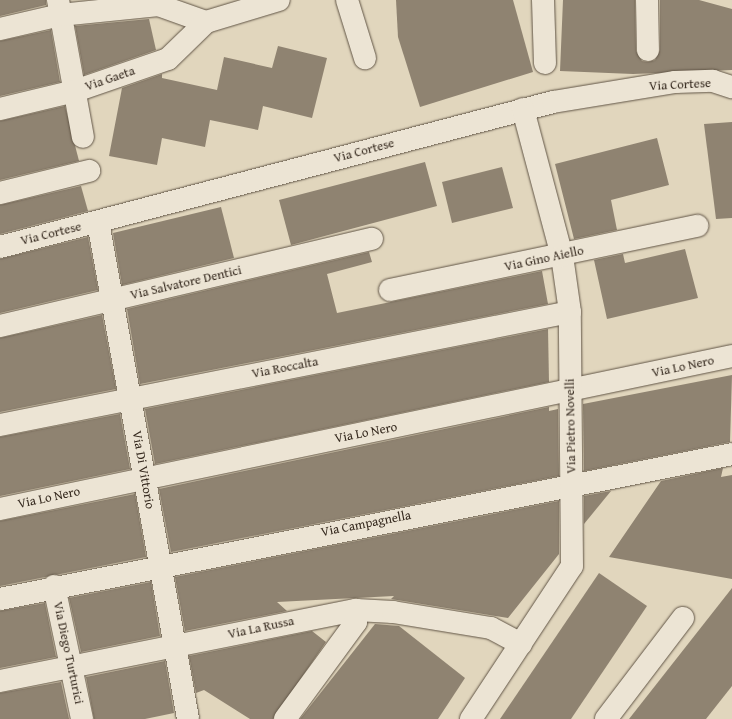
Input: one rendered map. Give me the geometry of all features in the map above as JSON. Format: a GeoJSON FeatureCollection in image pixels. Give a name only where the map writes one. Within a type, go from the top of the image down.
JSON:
{"type":"FeatureCollection","features":[{"type":"Feature","properties":{"kind":"street"},"geometry":{"type":"LineString","coordinates":[[0,29],[59,8],[158,5],[206,22],[279,0]]}},
{"type":"Feature","properties":{"kind":"street"},"geometry":{"type":"LineString","coordinates":[[347,0],[365,58]]}},
{"type":"Feature","properties":{"kind":"street"},"geometry":{"type":"LineString","coordinates":[[543,0],[545,63]]}},
{"type":"Feature","properties":{"kind":"street"},"geometry":{"type":"LineString","coordinates":[[647,0],[648,50]]}},
{"type":"Feature","properties":{"kind":"street"},"geometry":{"type":"LineString","coordinates":[[59,8],[83,137]]}},
{"type":"Feature","properties":{"kind":"street","name":"Via Gaeta"},"geometry":{"type":"LineString","coordinates":[[0,109],[75,91],[168,59],[206,22]]}},
{"type":"Feature","properties":{"kind":"street","name":"Via Cortese"},"geometry":{"type":"LineString","coordinates":[[0,247],[523,109],[675,82],[712,81],[732,87]]}},
{"type":"Feature","properties":{"kind":"street","name":"Via Pietro Novelli"},"geometry":{"type":"LineString","coordinates":[[475,718],[572,566],[570,312],[562,256],[523,109]]}},
{"type":"Feature","properties":{"kind":"street"},"geometry":{"type":"LineString","coordinates":[[0,192],[89,171]]}},
{"type":"Feature","properties":{"kind":"street","name":"Via Di Vittorio"},"geometry":{"type":"LineString","coordinates":[[98,222],[187,719]]}},
{"type":"Feature","properties":{"kind":"street","name":"Via Gino Aiello"},"geometry":{"type":"LineString","coordinates":[[390,290],[562,256],[697,226]]}},
{"type":"Feature","properties":{"kind":"street","name":"Via Salvatore Dentici"},"geometry":{"type":"LineString","coordinates":[[0,326],[372,239]]}},
{"type":"Feature","properties":{"kind":"street","name":"Via Roccalta"},"geometry":{"type":"LineString","coordinates":[[0,425],[130,398],[570,312]]}},
{"type":"Feature","properties":{"kind":"street","name":"Via Lo Nero"},"geometry":{"type":"LineString","coordinates":[[0,509],[144,478],[570,392],[732,356]]}},
{"type":"Feature","properties":{"kind":"street","name":"Via Campagnella"},"geometry":{"type":"LineString","coordinates":[[0,599],[54,586],[572,483],[732,454]]}},
{"type":"Feature","properties":{"kind":"street","name":"Via Diego Turturici"},"geometry":{"type":"LineString","coordinates":[[54,586],[82,719]]}},
{"type":"Feature","properties":{"kind":"street"},"geometry":{"type":"LineString","coordinates":[[286,719],[356,622],[356,610]]}},
{"type":"Feature","properties":{"kind":"street","name":"Via La Russa"},"geometry":{"type":"LineString","coordinates":[[0,681],[356,610],[393,612],[491,628],[521,644]]}},
{"type":"Feature","properties":{"kind":"street"},"geometry":{"type":"LineString","coordinates":[[606,719],[683,618]]}},
{"type":"Feature","properties":{"kind":"street"},"geometry":{"type":"LineString","coordinates":[[187,719],[195,719]]}},
{"type":"Feature","properties":{"kind":"building"},"geometry":{"type":"Polygon","coordinates":[[[0,0],[46,0],[46,5],[0,16],[0,0]]]}},
{"type":"Feature","properties":{"kind":"building"},"geometry":{"type":"Polygon","coordinates":[[[396,0],[513,0],[533,72],[420,107],[398,37],[396,0]]]}},
{"type":"Feature","properties":{"kind":"building"},"geometry":{"type":"Polygon","coordinates":[[[563,0],[635,0],[636,51],[642,61],[648,62],[655,60],[660,50],[660,0],[699,0],[732,9],[732,70],[633,74],[560,71],[563,0]]]}},
{"type":"Feature","properties":{"kind":"building"},"geometry":{"type":"Polygon","coordinates":[[[149,19],[156,50],[84,75],[75,26],[149,19]]]}},
{"type":"Feature","properties":{"kind":"building"},"geometry":{"type":"Polygon","coordinates":[[[51,30],[60,82],[0,96],[0,41],[51,30]]]}},
{"type":"Feature","properties":{"kind":"building"},"geometry":{"type":"Polygon","coordinates":[[[278,46],[327,58],[312,118],[263,106],[258,130],[210,120],[205,147],[162,138],[157,165],[109,156],[122,88],[162,74],[162,78],[217,90],[224,57],[272,68],[278,46]]]}},
{"type":"Feature","properties":{"kind":"building"},"geometry":{"type":"Polygon","coordinates":[[[65,106],[79,161],[0,180],[0,121],[65,106]]]}},
{"type":"Feature","properties":{"kind":"building"},"geometry":{"type":"Polygon","coordinates":[[[732,122],[732,218],[716,219],[704,124],[732,122]]]}},
{"type":"Feature","properties":{"kind":"building"},"geometry":{"type":"Polygon","coordinates":[[[657,138],[669,185],[611,200],[617,230],[574,239],[555,164],[657,138]]]}},
{"type":"Feature","properties":{"kind":"building"},"geometry":{"type":"Polygon","coordinates":[[[425,162],[437,206],[291,245],[279,200],[425,162]]]}},
{"type":"Feature","properties":{"kind":"building"},"geometry":{"type":"Polygon","coordinates":[[[502,167],[513,208],[452,223],[442,182],[502,167]]]}},
{"type":"Feature","properties":{"kind":"building"},"geometry":{"type":"Polygon","coordinates":[[[81,186],[88,211],[0,234],[0,205],[81,186]]]}},
{"type":"Feature","properties":{"kind":"building"},"geometry":{"type":"Polygon","coordinates":[[[221,207],[234,258],[122,285],[113,233],[221,207]]]}},
{"type":"Feature","properties":{"kind":"building"},"geometry":{"type":"Polygon","coordinates":[[[88,237],[98,290],[0,313],[0,259],[88,237]]]}},
{"type":"Feature","properties":{"kind":"building"},"geometry":{"type":"Polygon","coordinates":[[[685,249],[698,298],[607,319],[594,260],[623,254],[625,263],[685,249]]]}},
{"type":"Feature","properties":{"kind":"building"},"geometry":{"type":"Polygon","coordinates":[[[369,252],[372,262],[327,274],[337,313],[542,271],[548,304],[140,384],[127,309],[369,252]]]}},
{"type":"Feature","properties":{"kind":"building"},"geometry":{"type":"Polygon","coordinates":[[[102,315],[116,389],[0,412],[0,338],[102,315]]]}},
{"type":"Feature","properties":{"kind":"building"},"geometry":{"type":"Polygon","coordinates":[[[548,329],[549,382],[155,464],[145,409],[548,329]]]}},
{"type":"Feature","properties":{"kind":"building"},"geometry":{"type":"Polygon","coordinates":[[[732,375],[730,442],[584,471],[583,404],[732,375]]]}},
{"type":"Feature","properties":{"kind":"building"},"geometry":{"type":"Polygon","coordinates":[[[549,407],[549,411],[558,409],[559,476],[171,552],[159,489],[549,407]]]}},
{"type":"Feature","properties":{"kind":"building"},"geometry":{"type":"Polygon","coordinates":[[[120,414],[130,469],[0,496],[0,437],[120,414]]]}},
{"type":"Feature","properties":{"kind":"building"},"geometry":{"type":"Polygon","coordinates":[[[723,468],[721,477],[732,475],[732,579],[609,557],[661,481],[723,468]]]}},
{"type":"Feature","properties":{"kind":"building"},"geometry":{"type":"Polygon","coordinates":[[[611,491],[584,524],[584,496],[611,491]]]}},
{"type":"Feature","properties":{"kind":"building"},"geometry":{"type":"Polygon","coordinates":[[[135,494],[146,557],[0,586],[0,521],[135,494]]]}},
{"type":"Feature","properties":{"kind":"building"},"geometry":{"type":"Polygon","coordinates":[[[559,501],[559,554],[508,618],[391,599],[394,596],[277,602],[287,611],[185,631],[175,577],[559,501]]]}},
{"type":"Feature","properties":{"kind":"building"},"geometry":{"type":"Polygon","coordinates":[[[599,573],[647,606],[571,719],[500,719],[599,573]]]}},
{"type":"Feature","properties":{"kind":"building"},"geometry":{"type":"Polygon","coordinates":[[[151,582],[160,636],[81,652],[69,598],[151,582]]]}},
{"type":"Feature","properties":{"kind":"building"},"geometry":{"type":"Polygon","coordinates":[[[732,588],[732,686],[706,719],[629,719],[732,588]]]}},
{"type":"Feature","properties":{"kind":"building"},"geometry":{"type":"Polygon","coordinates":[[[45,603],[56,657],[0,668],[0,611],[45,603]]]}},
{"type":"Feature","properties":{"kind":"building"},"geometry":{"type":"Polygon","coordinates":[[[375,624],[399,626],[465,678],[438,719],[300,719],[375,624]]]}},
{"type":"Feature","properties":{"kind":"building"},"geometry":{"type":"Polygon","coordinates":[[[312,631],[326,642],[273,719],[250,719],[204,690],[196,693],[189,656],[312,631]]]}},
{"type":"Feature","properties":{"kind":"building"},"geometry":{"type":"Polygon","coordinates":[[[165,661],[174,713],[145,719],[94,719],[86,677],[165,661]]]}},
{"type":"Feature","properties":{"kind":"building"},"geometry":{"type":"Polygon","coordinates":[[[61,682],[69,719],[0,719],[0,693],[61,682]]]}}]}
